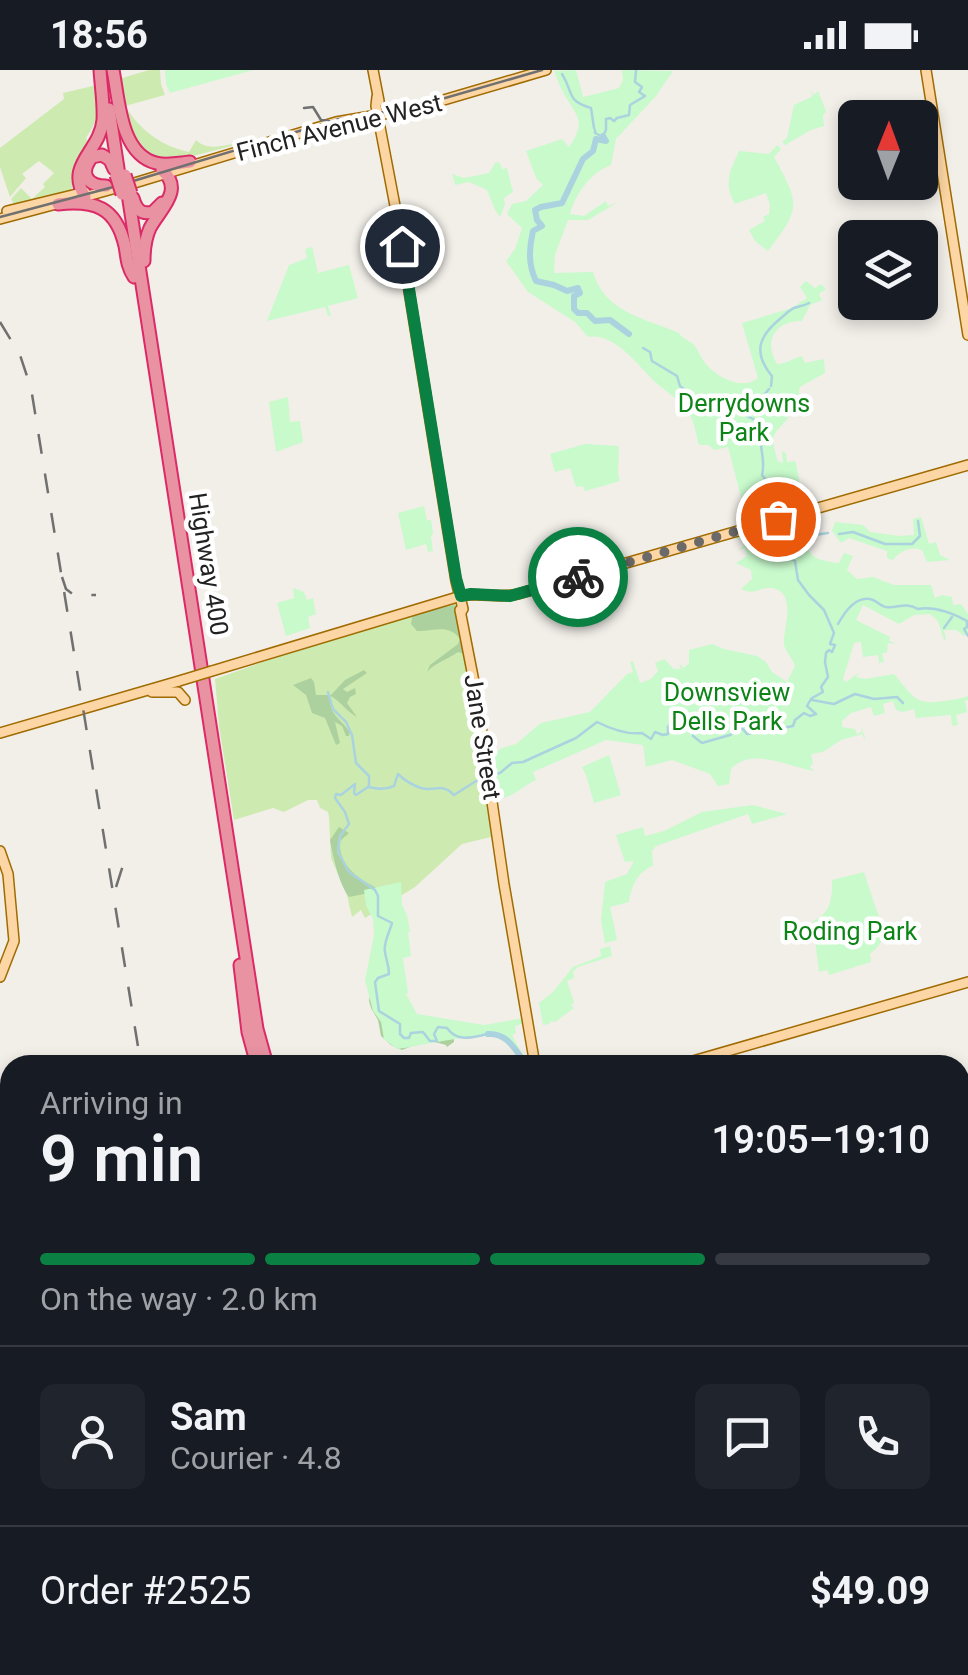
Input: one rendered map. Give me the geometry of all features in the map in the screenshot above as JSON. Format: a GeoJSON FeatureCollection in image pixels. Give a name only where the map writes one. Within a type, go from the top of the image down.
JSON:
{"type":"FeatureCollection","features":[{"type":"Feature","properties":{"kind":"highway"},"geometry":{"type":"LineString","coordinates":[[106,70],[128,138],[138,152],[155,163],[190,162]]}},
{"type":"Feature","properties":{"kind":"highway"},"geometry":{"type":"LineString","coordinates":[[83,195],[78,172],[98,138],[103,120],[106,70]]}},
{"type":"Feature","properties":{"kind":"highway","name":"Highway 400"},"geometry":{"type":"LineString","coordinates":[[106,70],[241,975],[258,1055]]}},
{"type":"Feature","properties":{"kind":"highway"},"geometry":{"type":"LineString","coordinates":[[122,184],[138,209],[153,212],[166,194],[165,173]]}},
{"type":"Feature","properties":{"kind":"highway"},"geometry":{"type":"LineString","coordinates":[[146,310],[145,243],[169,200],[171,187],[165,173]]}},
{"type":"Feature","properties":{"kind":"highway","name":"Highway 400"},"geometry":{"type":"LineString","coordinates":[[122,184],[146,310],[261,1055]]}},
{"type":"Feature","properties":{"kind":"highway"},"geometry":{"type":"LineString","coordinates":[[58,204],[87,203],[114,218],[134,277]]}},
{"type":"Feature","properties":{"kind":"main road","name":"Jane Street"},"geometry":{"type":"LineString","coordinates":[[372,70],[533,1055]]}},
{"type":"Feature","properties":{"kind":"main road","name":"Finch Avenue West"},"geometry":{"type":"LineString","coordinates":[[0,216],[532,70]]}},
{"type":"Feature","properties":{"kind":"main road","name":"Finch Avenue West"},"geometry":{"type":"LineString","coordinates":[[165,173],[334,118],[413,109],[546,70]]}},
{"type":"Feature","properties":{"kind":"main road"},"geometry":{"type":"LineString","coordinates":[[926,70],[968,335]]}},
{"type":"Feature","properties":{"kind":"main road","name":"Finch Avenue West"},"geometry":{"type":"LineString","coordinates":[[0,216],[83,195]]}},
{"type":"Feature","properties":{"kind":"main road"},"geometry":{"type":"LineString","coordinates":[[100,703],[152,692],[459,598],[476,594],[514,596],[968,465]]}},
{"type":"Feature","properties":{"kind":"main road"},"geometry":{"type":"LineString","coordinates":[[0,733],[179,683]]}},
{"type":"Feature","properties":{"kind":"main road"},"geometry":{"type":"LineString","coordinates":[[152,692],[178,692],[185,700]]}},
{"type":"Feature","properties":{"kind":"main road"},"geometry":{"type":"LineString","coordinates":[[0,851],[8,874],[14,941],[0,977]]}},
{"type":"Feature","properties":{"kind":"main road"},"geometry":{"type":"LineString","coordinates":[[715,1055],[968,982]]}},
{"type":"Feature","properties":{"kind":"green space"},"geometry":{"type":"Polygon","coordinates":[[[160,70],[165,95],[125,106],[119,79],[160,70]]]}},
{"type":"Feature","properties":{"kind":"green space"},"geometry":{"type":"Polygon","coordinates":[[[165,70],[253,70],[170,93],[165,70]]]}},
{"type":"Feature","properties":{"kind":"green space","name":"Derrydowns Park"},"geometry":{"type":"Polygon","coordinates":[[[576,70],[583,97],[619,88],[622,70],[673,71],[656,96],[616,139],[611,165],[585,185],[570,214],[584,216],[606,201],[608,206],[618,202],[588,220],[568,220],[555,255],[554,273],[593,272],[607,297],[617,305],[679,333],[694,345],[711,369],[738,383],[758,378],[742,323],[792,308],[807,298],[800,287],[806,281],[815,288],[821,284],[826,289],[819,294],[822,300],[810,305],[802,321],[785,324],[774,334],[771,348],[777,364],[802,356],[805,363],[824,359],[825,373],[800,387],[803,403],[793,407],[773,441],[778,461],[783,463],[782,451],[787,462],[796,463],[804,507],[751,524],[728,447],[714,450],[709,445],[699,445],[690,415],[631,356],[606,339],[588,337],[575,322],[528,292],[506,261],[522,228],[507,214],[512,204],[526,201],[543,185],[536,178],[526,151],[562,139],[569,147],[578,131],[576,114],[554,71],[576,70]]]}},
{"type":"Feature","properties":{"kind":"green space"},"geometry":{"type":"Polygon","coordinates":[[[97,85],[97,113],[86,138],[90,145],[75,168],[72,188],[68,193],[15,206],[11,199],[21,188],[32,199],[54,173],[39,161],[22,174],[26,178],[10,197],[0,167],[0,148],[64,99],[63,93],[97,85]]]}},
{"type":"Feature","properties":{"kind":"green space"},"geometry":{"type":"Polygon","coordinates":[[[809,89],[814,95],[818,91],[826,111],[824,126],[785,145],[782,142],[787,138],[794,105],[813,96],[809,89]]]}},
{"type":"Feature","properties":{"kind":"green space"},"geometry":{"type":"Polygon","coordinates":[[[125,106],[152,136],[169,146],[189,152],[196,140],[213,147],[243,143],[166,163],[139,151],[124,117],[125,106]]]}},
{"type":"Feature","properties":{"kind":"green space"},"geometry":{"type":"Polygon","coordinates":[[[777,145],[781,149],[774,157],[789,185],[793,206],[787,225],[768,251],[749,230],[769,214],[766,193],[735,204],[729,177],[739,151],[769,154],[777,145]]]}},
{"type":"Feature","properties":{"kind":"green space"},"geometry":{"type":"Polygon","coordinates":[[[496,162],[502,169],[507,168],[513,192],[504,198],[500,217],[487,190],[469,182],[455,185],[452,174],[464,178],[489,173],[496,162]]]}},
{"type":"Feature","properties":{"kind":"green space"},"geometry":{"type":"Polygon","coordinates":[[[312,247],[318,273],[349,265],[358,298],[328,306],[331,316],[325,307],[267,321],[289,265],[307,258],[305,249],[312,247]]]}},
{"type":"Feature","properties":{"kind":"green space"},"geometry":{"type":"Polygon","coordinates":[[[288,397],[290,422],[300,421],[303,442],[276,452],[269,402],[288,397]]]}},
{"type":"Feature","properties":{"kind":"green space"},"geometry":{"type":"Polygon","coordinates":[[[585,444],[619,446],[620,481],[585,491],[583,486],[576,487],[570,468],[555,472],[550,454],[585,444]]]}},
{"type":"Feature","properties":{"kind":"green space"},"geometry":{"type":"Polygon","coordinates":[[[424,506],[427,520],[431,520],[433,551],[428,552],[426,544],[406,550],[398,513],[424,506]]]}},
{"type":"Feature","properties":{"kind":"green space"},"geometry":{"type":"Polygon","coordinates":[[[921,517],[929,544],[936,542],[940,555],[950,560],[927,562],[922,550],[914,549],[893,560],[887,558],[887,551],[849,538],[841,543],[832,531],[835,522],[863,525],[870,532],[914,535],[913,519],[921,517]]]}},
{"type":"Feature","properties":{"kind":"green space","name":"Downsview Dells Park"},"geometry":{"type":"Polygon","coordinates":[[[793,519],[797,539],[810,540],[812,555],[839,563],[844,553],[853,556],[847,570],[857,579],[873,577],[894,585],[931,585],[935,598],[952,597],[953,605],[961,604],[968,614],[968,633],[964,636],[956,630],[944,630],[944,640],[938,621],[930,614],[914,615],[899,624],[863,605],[856,620],[897,644],[888,643],[887,652],[882,654],[884,662],[879,663],[878,655],[863,657],[861,642],[854,643],[843,679],[846,682],[860,672],[856,677],[865,679],[894,674],[912,695],[923,701],[968,696],[967,712],[956,715],[958,725],[952,726],[951,715],[916,718],[914,709],[896,710],[893,701],[883,704],[885,713],[874,716],[871,707],[851,713],[842,721],[842,727],[855,729],[857,734],[862,732],[861,725],[866,742],[862,734],[811,754],[810,767],[814,771],[771,760],[749,759],[731,769],[729,784],[718,786],[710,774],[672,760],[646,767],[643,745],[606,740],[533,772],[536,780],[498,799],[490,756],[516,744],[541,723],[590,712],[633,672],[630,662],[633,661],[640,683],[658,671],[655,663],[664,659],[674,669],[681,669],[679,663],[684,668],[689,663],[689,650],[712,644],[757,656],[787,682],[795,666],[784,645],[785,596],[771,588],[750,592],[741,589],[752,579],[751,570],[736,563],[747,556],[745,548],[738,550],[744,546],[742,540],[735,538],[789,524],[793,519]]]}},
{"type":"Feature","properties":{"kind":"green space"},"geometry":{"type":"Polygon","coordinates":[[[293,588],[304,592],[307,600],[313,598],[316,614],[308,617],[310,628],[286,636],[277,603],[294,598],[293,588]]]}},
{"type":"Feature","properties":{"kind":"green space"},"geometry":{"type":"Polygon","coordinates":[[[455,603],[495,836],[462,844],[415,887],[365,918],[361,910],[352,917],[331,858],[328,812],[320,808],[317,800],[308,800],[284,812],[273,808],[234,820],[215,679],[455,603]]]}},
{"type":"Feature","properties":{"kind":"green space"},"geometry":{"type":"Polygon","coordinates":[[[455,605],[465,654],[458,652],[427,672],[460,639],[445,630],[417,631],[411,624],[412,618],[415,613],[455,605]]]}},
{"type":"Feature","properties":{"kind":"green space"},"geometry":{"type":"Polygon","coordinates":[[[364,670],[367,673],[343,689],[347,692],[355,688],[356,694],[347,703],[357,717],[331,696],[333,711],[350,732],[346,736],[342,726],[335,722],[340,743],[336,745],[325,718],[312,713],[306,695],[293,685],[311,678],[316,695],[331,695],[345,680],[364,670]]]}},
{"type":"Feature","properties":{"kind":"green space"},"geometry":{"type":"Polygon","coordinates":[[[609,755],[621,795],[594,803],[582,767],[609,755]]]}},
{"type":"Feature","properties":{"kind":"green space"},"geometry":{"type":"Polygon","coordinates":[[[753,805],[787,814],[752,824],[748,814],[656,846],[652,851],[653,866],[636,880],[629,902],[610,907],[617,940],[605,943],[601,921],[605,882],[627,874],[634,861],[625,862],[616,835],[643,827],[645,836],[702,812],[753,805]]]}},
{"type":"Feature","properties":{"kind":"green space"},"geometry":{"type":"Polygon","coordinates":[[[339,827],[349,833],[340,841],[347,865],[358,877],[381,890],[406,1015],[454,1035],[454,1042],[447,1047],[427,1040],[402,1050],[381,1036],[369,1001],[378,943],[369,893],[349,897],[342,885],[330,840],[339,827]]]}},
{"type":"Feature","properties":{"kind":"green space","name":"Roding Park"},"geometry":{"type":"Polygon","coordinates":[[[864,872],[882,924],[881,941],[870,954],[871,962],[829,975],[827,970],[819,972],[813,921],[829,905],[832,880],[864,872]]]}},
{"type":"Feature","properties":{"kind":"green space"},"geometry":{"type":"Polygon","coordinates":[[[401,882],[402,905],[410,931],[411,956],[403,958],[406,994],[417,1014],[484,1025],[524,1018],[525,1023],[515,1026],[516,1033],[512,1035],[522,1055],[516,1055],[494,1036],[397,1049],[384,1039],[365,980],[374,935],[364,890],[401,882]]]}},
{"type":"Feature","properties":{"kind":"green space"},"geometry":{"type":"Polygon","coordinates":[[[610,946],[612,956],[578,967],[574,978],[567,981],[574,1008],[555,1022],[543,1025],[539,1003],[573,967],[601,956],[600,949],[610,946]]]}},
{"type":"Feature","properties":{"kind":"waterway"},"geometry":{"type":"LineString","coordinates":[[603,136],[606,119],[614,121],[629,115],[630,105],[645,96],[635,82],[636,70]]}},
{"type":"Feature","properties":{"kind":"waterway"},"geometry":{"type":"LineString","coordinates":[[562,74],[574,99],[591,108],[594,128]]}},
{"type":"Feature","properties":{"kind":"waterway"},"geometry":{"type":"LineString","coordinates":[[595,130],[601,136]]}},
{"type":"Feature","properties":{"kind":"waterway"},"geometry":{"type":"LineString","coordinates":[[603,136],[606,141],[596,139],[562,203],[535,210],[542,226],[533,231],[530,263],[536,281],[567,291],[578,288],[580,293],[574,296],[578,313],[587,313],[595,321],[610,320],[629,334]]}},
{"type":"Feature","properties":{"kind":"waterway"},"geometry":{"type":"LineString","coordinates":[[771,375],[760,351],[764,337],[790,310],[809,303]]}},
{"type":"Feature","properties":{"kind":"waterway"},"geometry":{"type":"LineString","coordinates":[[643,348],[650,352],[652,361],[677,376],[680,386],[690,394],[761,423],[762,475],[767,481],[761,489],[765,492],[771,488],[775,495],[772,507],[778,514]]}},
{"type":"Feature","properties":{"kind":"waterway"},"geometry":{"type":"LineString","coordinates":[[771,386],[772,376]]}},
{"type":"Feature","properties":{"kind":"waterway"},"geometry":{"type":"LineString","coordinates":[[737,410],[741,402],[764,395],[769,389]]}},
{"type":"Feature","properties":{"kind":"waterway"},"geometry":{"type":"LineString","coordinates":[[839,534],[853,532],[885,544],[912,544],[920,536],[918,521]]}},
{"type":"Feature","properties":{"kind":"waterway"},"geometry":{"type":"LineString","coordinates":[[782,524],[776,549],[795,561],[798,580],[824,610],[834,633],[830,644],[835,645],[832,652],[826,653],[828,677],[821,687],[823,692],[812,698]]}},
{"type":"Feature","properties":{"kind":"waterway"},"geometry":{"type":"LineString","coordinates":[[792,558],[801,554],[802,542],[808,536],[828,533]]}},
{"type":"Feature","properties":{"kind":"waterway"},"geometry":{"type":"LineString","coordinates":[[838,624],[855,603],[870,599],[886,607],[909,606],[950,613],[967,621],[964,629],[968,636]]}},
{"type":"Feature","properties":{"kind":"waterway"},"geometry":{"type":"LineString","coordinates":[[944,628],[952,617]]}},
{"type":"Feature","properties":{"kind":"waterway"},"geometry":{"type":"LineString","coordinates":[[328,692],[333,709],[352,735],[356,763],[369,776],[369,786]]}},
{"type":"Feature","properties":{"kind":"waterway"},"geometry":{"type":"LineString","coordinates":[[812,700],[834,704],[855,694],[874,699],[897,697],[903,703]]}},
{"type":"Feature","properties":{"kind":"waterway"},"geometry":{"type":"LineString","coordinates":[[494,774],[576,738],[597,722],[624,732],[642,733],[651,739],[655,732],[668,734],[672,721],[689,723],[694,729],[693,736],[702,743],[742,728],[747,734],[758,732],[759,724],[768,731],[793,726],[804,713],[816,714],[807,706],[811,699]]}},
{"type":"Feature","properties":{"kind":"waterway"},"geometry":{"type":"LineString","coordinates":[[484,776],[454,795],[442,788],[418,787],[398,774],[394,786],[368,787],[356,795],[355,784],[335,798],[349,824],[340,836],[338,852],[349,872],[375,890],[378,916],[392,923],[385,948],[389,974],[375,982],[379,1011],[400,1024],[404,1038],[423,1032],[430,1041],[437,1041],[434,1034],[438,1027],[461,1037],[488,1034]]}},
{"type":"Feature","properties":{"kind":"waterway"},"geometry":{"type":"LineString","coordinates":[[488,1034],[501,1036],[520,1055]]}},
{"type":"Feature","properties":{"kind":"tram line"},"geometry":{"type":"LineString","coordinates":[[130,182],[339,119],[414,107],[542,70]]}},
{"type":"Feature","properties":{"kind":"tram line"},"geometry":{"type":"LineString","coordinates":[[304,108],[313,107],[321,120],[329,121]]}},
{"type":"Feature","properties":{"kind":"tram line"},"geometry":{"type":"LineString","coordinates":[[0,217],[117,186]]}},
{"type":"Feature","properties":{"kind":"railway"},"geometry":{"type":"LineString","coordinates":[[0,322],[20,355],[31,388],[139,1055]]}},
{"type":"Feature","properties":{"kind":"railway"},"geometry":{"type":"LineString","coordinates":[[62,577],[66,589],[74,595],[96,595]]}},
{"type":"Feature","properties":{"kind":"railway"},"geometry":{"type":"LineString","coordinates":[[116,887],[128,850]]}},
{"type":"Feature","properties":{"kind":"way so far"},"geometry":{"type":"LineString","coordinates":[[578,577],[778,519]]}},
{"type":"Feature","properties":{"kind":"route"},"geometry":{"type":"LineString","coordinates":[[402,246],[461,596],[510,596],[578,577]]}}]}
